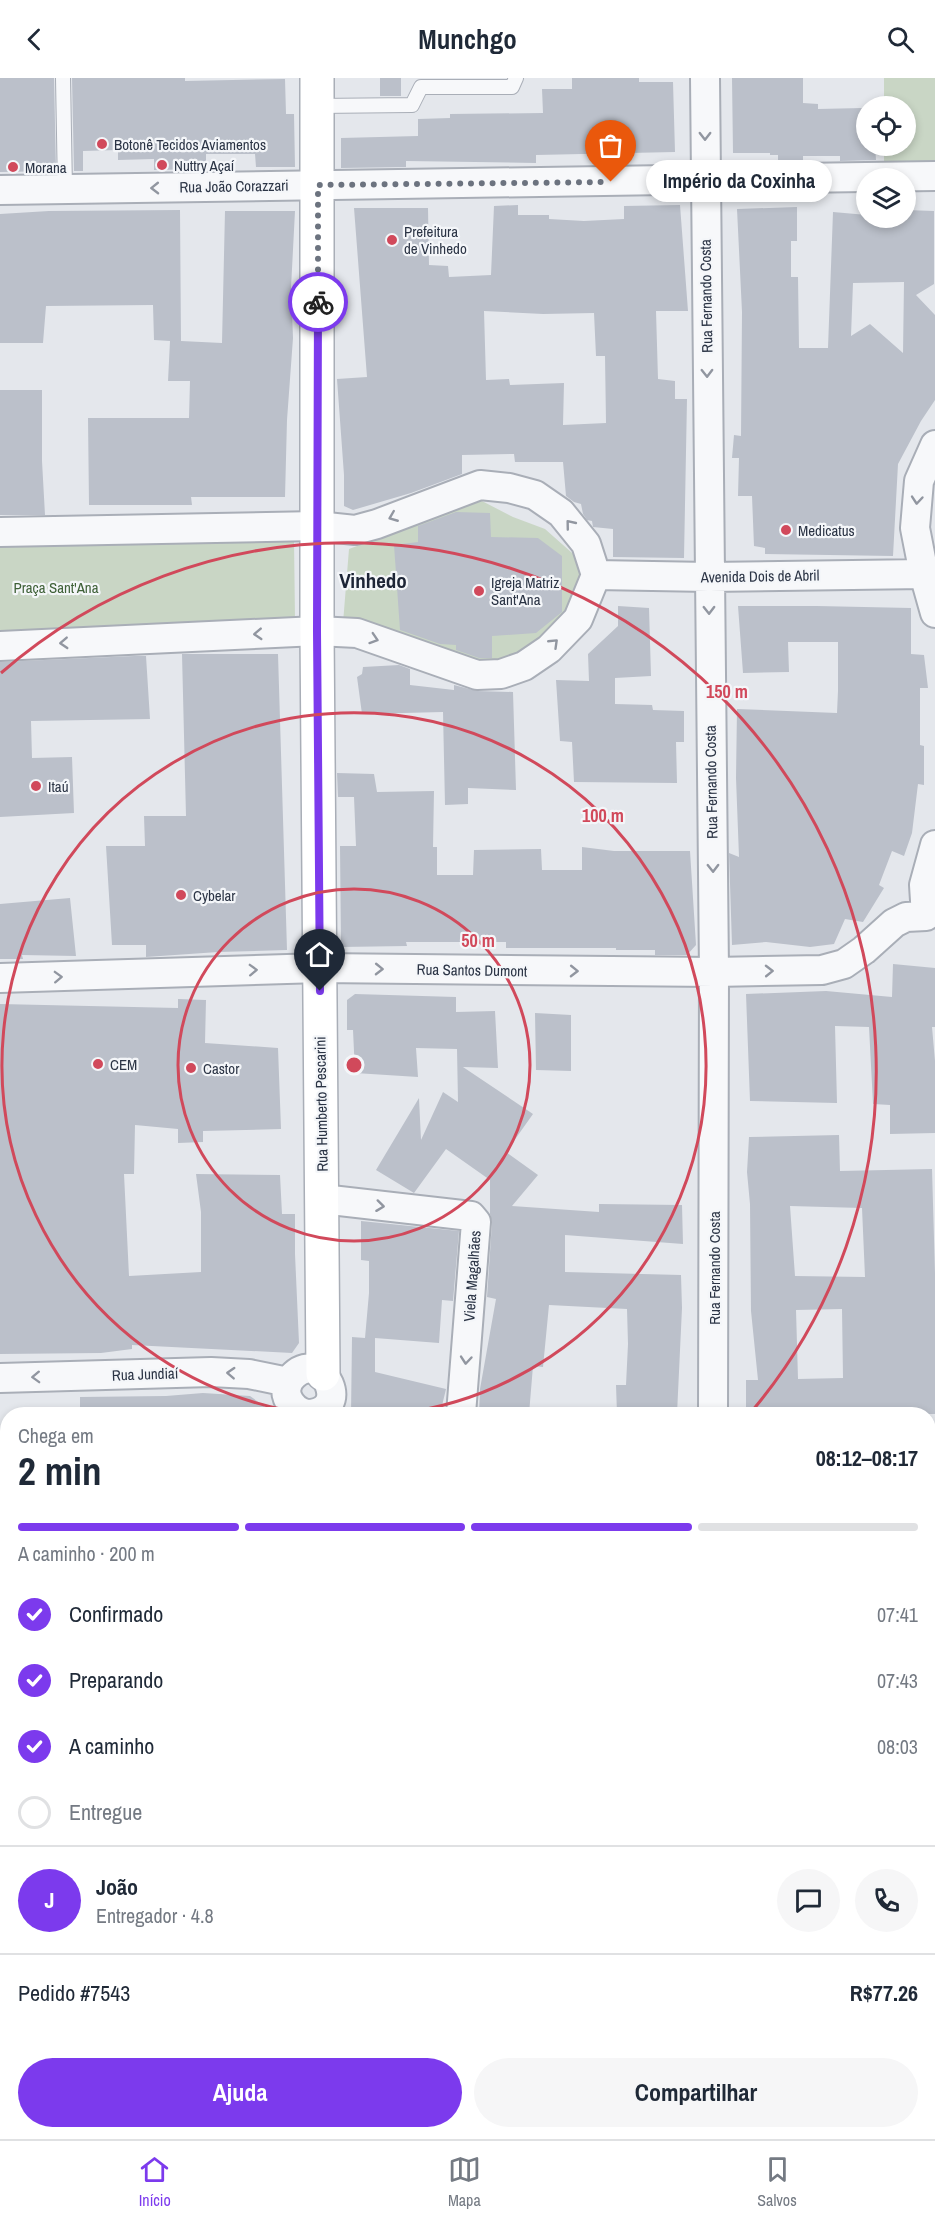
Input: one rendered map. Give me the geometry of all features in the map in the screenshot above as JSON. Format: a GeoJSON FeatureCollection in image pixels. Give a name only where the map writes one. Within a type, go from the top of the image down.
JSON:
{"type":"FeatureCollection","features":[{"type":"Feature","properties":{"kind":"street","name":"Rua Fernando Costa"},"geometry":{"type":"LineString","coordinates":[[705,78],[714,972],[713,1407]]}},
{"type":"Feature","properties":{"kind":"street","name":"Rua Humberto Pescarini"},"geometry":{"type":"LineString","coordinates":[[317,92],[317,631],[323,1374]]}},
{"type":"Feature","properties":{"kind":"street","name":"Rua João Corazzari"},"geometry":{"type":"LineString","coordinates":[[0,190],[935,176]]}},
{"type":"Feature","properties":{"kind":"street"},"geometry":{"type":"LineString","coordinates":[[935,445],[919,481],[915,528],[935,614]]}},
{"type":"Feature","properties":{"kind":"street"},"geometry":{"type":"LineString","coordinates":[[0,532],[317,526],[355,530],[377,524],[480,485],[509,488],[535,495],[561,513],[586,544],[596,575],[578,619],[549,649],[524,666],[501,674],[477,675],[357,633],[317,631],[0,646]]}},
{"type":"Feature","properties":{"kind":"street","name":"Avenida Dois de Abril"},"geometry":{"type":"LineString","coordinates":[[596,575],[709,577],[924,574]]}},
{"type":"Feature","properties":{"kind":"street"},"geometry":{"type":"LineString","coordinates":[[931,918],[924,885],[935,845]]}},
{"type":"Feature","properties":{"kind":"street","name":"Rua Santos Dumont"},"geometry":{"type":"LineString","coordinates":[[0,978],[320,968],[714,972],[822,970],[844,964],[864,950],[894,923],[906,917],[931,918]]}},
{"type":"Feature","properties":{"kind":"street","name":"Viela Magalhães"},"geometry":{"type":"LineString","coordinates":[[322,1199],[471,1216],[476,1222],[462,1407]]}},
{"type":"Feature","properties":{"kind":"street"},"geometry":{"type":"LineString","coordinates":[[293,1407],[287,1396],[288,1382],[297,1372],[311,1369],[323,1374],[332,1387],[330,1401],[324,1407]]}},
{"type":"Feature","properties":{"kind":"street","name":"Rua Jundiaí"},"geometry":{"type":"LineString","coordinates":[[0,1378],[211,1372],[249,1374],[288,1382]]}},
{"type":"Feature","properties":{"kind":"lane"},"geometry":{"type":"LineString","coordinates":[[63,78],[65,189]]}},
{"type":"Feature","properties":{"kind":"lane"},"geometry":{"type":"LineString","coordinates":[[317,92],[412,105],[421,87],[512,87],[516,78]]}},
{"type":"Feature","properties":{"kind":"green space"},"geometry":{"type":"Polygon","coordinates":[[[884,78],[935,78],[935,162],[884,161],[884,156],[916,156],[916,96],[884,96],[884,78]]]}},
{"type":"Feature","properties":{"kind":"green space","name":"Igreja Matriz Sant'Ana"},"geometry":{"type":"Polygon","coordinates":[[[480,500],[513,517],[545,529],[580,560],[580,582],[574,614],[509,664],[473,670],[343,623],[349,549],[480,500]]]}},
{"type":"Feature","properties":{"kind":"green space","name":"Praça Sant'Ana"},"geometry":{"type":"Polygon","coordinates":[[[294,539],[295,620],[0,637],[0,540],[294,539]]]}},
{"type":"Feature","properties":{"kind":"building"},"geometry":{"type":"Polygon","coordinates":[[[0,78],[54,78],[56,171],[0,172],[0,78]]]}},
{"type":"Feature","properties":{"kind":"building"},"geometry":{"type":"Polygon","coordinates":[[[72,78],[185,78],[185,81],[285,79],[286,114],[294,114],[295,167],[256,167],[255,154],[206,154],[206,169],[154,170],[154,159],[118,160],[118,150],[83,151],[83,171],[74,171],[72,78]]]}},
{"type":"Feature","properties":{"kind":"building"},"geometry":{"type":"Polygon","coordinates":[[[380,78],[401,78],[401,96],[380,96],[380,78]]]}},
{"type":"Feature","properties":{"kind":"building"},"geometry":{"type":"Polygon","coordinates":[[[572,78],[639,78],[639,82],[673,82],[675,152],[536,155],[536,163],[406,161],[406,167],[341,168],[341,138],[418,136],[418,119],[450,118],[450,114],[543,113],[542,89],[572,89],[572,78]]]}},
{"type":"Feature","properties":{"kind":"building"},"geometry":{"type":"Polygon","coordinates":[[[732,78],[803,78],[803,103],[818,104],[818,109],[856,108],[856,156],[876,156],[876,160],[840,161],[840,156],[803,156],[803,161],[778,162],[778,155],[770,155],[770,153],[733,153],[732,78]]]}},
{"type":"Feature","properties":{"kind":"building"},"geometry":{"type":"Polygon","coordinates":[[[518,205],[518,215],[549,215],[549,219],[584,221],[624,219],[624,206],[680,205],[688,311],[656,311],[658,379],[675,381],[675,399],[687,399],[684,558],[613,557],[613,529],[593,527],[592,521],[587,520],[583,514],[581,504],[566,496],[563,462],[515,462],[514,454],[462,455],[462,474],[411,493],[353,510],[344,506],[337,379],[367,377],[354,208],[428,208],[429,265],[448,266],[449,277],[491,275],[494,206],[518,205]],[[484,311],[486,380],[509,379],[510,385],[564,383],[563,425],[606,423],[605,356],[596,356],[594,313],[543,314],[484,311]]]}},
{"type":"Feature","properties":{"kind":"building"},"geometry":{"type":"Polygon","coordinates":[[[797,207],[797,241],[791,241],[791,277],[798,277],[799,348],[828,348],[833,212],[856,214],[856,228],[916,228],[916,210],[934,211],[934,284],[916,295],[935,315],[935,400],[898,464],[893,556],[765,554],[765,548],[754,546],[752,496],[738,496],[739,458],[732,458],[734,435],[741,436],[742,312],[737,209],[797,207]],[[904,282],[853,283],[851,336],[870,324],[903,353],[904,282]]]}},
{"type":"Feature","properties":{"kind":"building"},"geometry":{"type":"Polygon","coordinates":[[[180,210],[181,341],[222,343],[225,211],[295,211],[291,288],[293,338],[287,420],[285,497],[191,497],[192,505],[89,505],[88,418],[189,418],[190,381],[168,381],[170,341],[154,340],[153,305],[46,306],[43,343],[0,343],[0,214],[49,211],[180,210]]]}},
{"type":"Feature","properties":{"kind":"building"},"geometry":{"type":"Polygon","coordinates":[[[0,390],[42,390],[45,515],[0,515],[0,390]]]}},
{"type":"Feature","properties":{"kind":"building","name":"Igreja Matriz Sant'Ana"},"geometry":{"type":"Polygon","coordinates":[[[456,512],[490,513],[491,537],[538,538],[562,556],[562,612],[536,633],[492,636],[492,658],[479,658],[456,650],[456,645],[440,644],[400,630],[394,545],[418,542],[418,526],[456,512]]]}},
{"type":"Feature","properties":{"kind":"building"},"geometry":{"type":"Polygon","coordinates":[[[618,606],[649,608],[651,676],[615,678],[615,704],[652,705],[653,710],[684,711],[684,742],[676,742],[677,783],[574,782],[572,742],[560,741],[556,680],[589,681],[588,654],[618,626],[618,606]]]}},
{"type":"Feature","properties":{"kind":"building"},"geometry":{"type":"Polygon","coordinates":[[[738,606],[911,608],[911,654],[924,655],[928,688],[920,688],[920,745],[924,746],[924,785],[918,784],[912,833],[904,856],[892,851],[879,885],[884,888],[863,922],[845,919],[834,944],[810,947],[766,942],[732,945],[729,853],[739,857],[736,778],[737,709],[837,713],[838,691],[838,642],[788,642],[789,672],[743,673],[738,606]]]}},
{"type":"Feature","properties":{"kind":"building"},"geometry":{"type":"Polygon","coordinates":[[[182,654],[278,654],[287,950],[146,957],[146,945],[112,945],[106,846],[145,846],[144,816],[186,816],[182,654]]]}},
{"type":"Feature","properties":{"kind":"building"},"geometry":{"type":"Polygon","coordinates":[[[146,656],[150,719],[31,721],[32,758],[72,757],[74,813],[0,817],[0,662],[146,656]]]}},
{"type":"Feature","properties":{"kind":"building"},"geometry":{"type":"Polygon","coordinates":[[[399,665],[410,669],[410,685],[454,690],[454,685],[477,691],[513,692],[516,790],[468,788],[468,804],[445,805],[443,712],[362,714],[357,677],[362,674],[363,667],[399,665]]]}},
{"type":"Feature","properties":{"kind":"building"},"geometry":{"type":"Polygon","coordinates":[[[337,773],[374,774],[377,792],[434,791],[433,847],[437,847],[437,875],[473,875],[474,850],[541,849],[542,870],[582,870],[582,847],[614,851],[690,851],[696,945],[687,955],[655,955],[655,950],[616,950],[616,948],[506,948],[506,942],[406,942],[407,946],[341,947],[340,846],[356,846],[354,797],[338,797],[337,773]]]}},
{"type":"Feature","properties":{"kind":"building"},"geometry":{"type":"Polygon","coordinates":[[[70,898],[76,956],[22,955],[23,959],[0,959],[0,904],[70,898]]]}},
{"type":"Feature","properties":{"kind":"building"},"geometry":{"type":"Polygon","coordinates":[[[893,964],[935,968],[935,1027],[932,1027],[935,1061],[935,1133],[890,1134],[890,1105],[873,1104],[869,1027],[835,1026],[837,1103],[750,1101],[746,994],[826,991],[892,997],[893,964]]]}},
{"type":"Feature","properties":{"kind":"building"},"geometry":{"type":"Polygon","coordinates":[[[355,994],[456,997],[456,1012],[495,1011],[498,1068],[463,1067],[533,1114],[506,1152],[538,1175],[512,1206],[599,1212],[599,1204],[682,1205],[683,1244],[565,1235],[565,1272],[681,1275],[682,1308],[677,1407],[617,1407],[616,1385],[626,1385],[627,1309],[549,1305],[543,1367],[533,1366],[530,1407],[479,1407],[480,1389],[496,1299],[487,1297],[492,1223],[490,1180],[446,1149],[414,1193],[376,1170],[419,1098],[421,1140],[443,1092],[458,1102],[457,1049],[416,1048],[418,1077],[355,1073],[353,1030],[347,1030],[347,1000],[355,994]]]}},
{"type":"Feature","properties":{"kind":"building"},"geometry":{"type":"Polygon","coordinates":[[[178,999],[206,1000],[205,1043],[278,1048],[281,1129],[203,1131],[203,1142],[178,1143],[178,1129],[135,1125],[134,1174],[124,1174],[129,1276],[201,1272],[201,1212],[196,1174],[280,1175],[282,1214],[295,1214],[299,1343],[292,1353],[132,1345],[132,1349],[101,1353],[0,1354],[0,1004],[178,1008],[178,999]]]}},
{"type":"Feature","properties":{"kind":"building"},"geometry":{"type":"Polygon","coordinates":[[[535,1013],[571,1015],[571,1071],[536,1070],[535,1013]]]}},
{"type":"Feature","properties":{"kind":"building"},"geometry":{"type":"Polygon","coordinates":[[[839,1135],[840,1171],[932,1169],[935,1407],[746,1407],[746,1380],[758,1380],[751,1311],[750,1204],[747,1172],[749,1137],[839,1135]],[[790,1206],[795,1276],[865,1277],[862,1208],[790,1206]],[[842,1309],[796,1310],[798,1379],[843,1378],[842,1309]]]}},
{"type":"Feature","properties":{"kind":"building"},"geometry":{"type":"Polygon","coordinates":[[[361,1221],[459,1231],[453,1301],[442,1300],[439,1343],[375,1338],[375,1372],[446,1389],[442,1407],[351,1407],[352,1337],[365,1338],[369,1293],[369,1261],[361,1260],[361,1221]]]}},
{"type":"Feature","properties":{"kind":"building"},"geometry":{"type":"Polygon","coordinates":[[[203,1393],[250,1396],[265,1407],[80,1407],[80,1397],[203,1393]]]}},
{"type":"Feature","properties":{"kind":"way so far"},"geometry":{"type":"LineString","coordinates":[[318,302],[318,185],[611,182]]}},
{"type":"Feature","properties":{"kind":"place","name":"Botonê Tecidos Aviamentos"},"geometry":{"type":"Point","coordinates":[102,144]}},
{"type":"Feature","properties":{"kind":"place","name":"Nuttry Açaí"},"geometry":{"type":"Point","coordinates":[162,165]}},
{"type":"Feature","properties":{"kind":"place","name":"Morana"},"geometry":{"type":"Point","coordinates":[13,167]}},
{"type":"Feature","properties":{"kind":"place","name":"Império da Coxinha"},"geometry":{"type":"Point","coordinates":[611,182]}},
{"type":"Feature","properties":{"kind":"place","name":"Prefeitura de Vinhedo"},"geometry":{"type":"Point","coordinates":[392,240]}},
{"type":"Feature","properties":{"kind":"place","name":"Medicatus"},"geometry":{"type":"Point","coordinates":[786,530]}},
{"type":"Feature","properties":{"kind":"place","name":"Igreja Matriz Sant'Ana"},"geometry":{"type":"Point","coordinates":[479,591]}},
{"type":"Feature","properties":{"kind":"place","name":"Itaú"},"geometry":{"type":"Point","coordinates":[36,786]}},
{"type":"Feature","properties":{"kind":"place","name":"Cybelar"},"geometry":{"type":"Point","coordinates":[181,895]}},
{"type":"Feature","properties":{"kind":"place","name":"CEM"},"geometry":{"type":"Point","coordinates":[98,1064]}},
{"type":"Feature","properties":{"kind":"place","name":"Castor"},"geometry":{"type":"Point","coordinates":[191,1068]}},
{"type":"Feature","properties":{"kind":"district","name":"Vinhedo"},"geometry":{"type":"Point","coordinates":[373,580]}},
{"type":"Feature","properties":{"kind":"route"},"geometry":{"type":"LineString","coordinates":[[318,302],[317,631],[320,991]]}}]}
